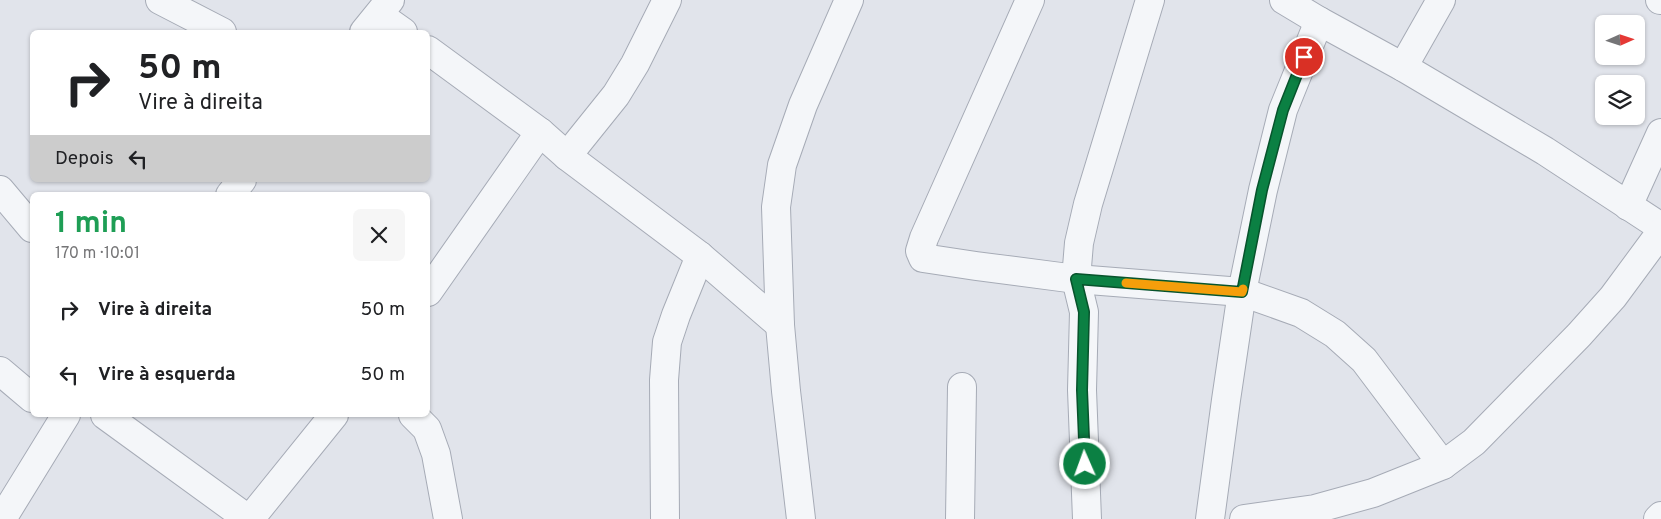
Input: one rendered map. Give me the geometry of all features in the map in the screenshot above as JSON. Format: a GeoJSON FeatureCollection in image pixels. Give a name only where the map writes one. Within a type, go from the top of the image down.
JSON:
{"type":"FeatureCollection","features":[{"type":"Feature","properties":{"kind":"street"},"geometry":{"type":"LineString","coordinates":[[160,0],[218,30]]}},
{"type":"Feature","properties":{"kind":"street"},"geometry":{"type":"LineString","coordinates":[[567,156],[616,95],[635,64],[667,0]]}},
{"type":"Feature","properties":{"kind":"street"},"geometry":{"type":"LineString","coordinates":[[1030,0],[924,238],[920,251],[924,258],[1076,279],[1242,292],[1301,313],[1335,334],[1364,360],[1443,465]]}},
{"type":"Feature","properties":{"kind":"street"},"geometry":{"type":"LineString","coordinates":[[1087,519],[1082,390],[1084,312],[1076,279],[1079,243],[1088,204],[1150,0]]}},
{"type":"Feature","properties":{"kind":"street"},"geometry":{"type":"LineString","coordinates":[[1284,0],[1318,21],[1403,66],[1545,151],[1661,227]]}},
{"type":"Feature","properties":{"kind":"street"},"geometry":{"type":"LineString","coordinates":[[1403,66],[1441,0]]}},
{"type":"Feature","properties":{"kind":"street"},"geometry":{"type":"LineString","coordinates":[[801,519],[780,325],[776,206],[782,165],[803,105],[846,1]]}},
{"type":"Feature","properties":{"kind":"street"},"geometry":{"type":"LineString","coordinates":[[378,16],[401,30]]}},
{"type":"Feature","properties":{"kind":"street"},"geometry":{"type":"LineString","coordinates":[[1210,519],[1242,292],[1262,190],[1283,110],[1318,21]]}},
{"type":"Feature","properties":{"kind":"street"},"geometry":{"type":"LineString","coordinates":[[430,51],[540,132],[567,156],[700,256],[780,325]]}},
{"type":"Feature","properties":{"kind":"street"},"geometry":{"type":"LineString","coordinates":[[430,289],[540,132]]}},
{"type":"Feature","properties":{"kind":"street"},"geometry":{"type":"LineString","coordinates":[[1628,206],[1661,133]]}},
{"type":"Feature","properties":{"kind":"street"},"geometry":{"type":"LineString","coordinates":[[232,192],[240,182]]}},
{"type":"Feature","properties":{"kind":"street"},"geometry":{"type":"LineString","coordinates":[[0,190],[30,226]]}},
{"type":"Feature","properties":{"kind":"street"},"geometry":{"type":"LineString","coordinates":[[1244,519],[1315,509],[1363,496],[1443,465],[1474,442],[1578,336],[1613,297],[1661,232]]}},
{"type":"Feature","properties":{"kind":"street"},"geometry":{"type":"LineString","coordinates":[[665,519],[664,380],[667,342],[700,256]]}},
{"type":"Feature","properties":{"kind":"street"},"geometry":{"type":"LineString","coordinates":[[0,371],[30,396]]}},
{"type":"Feature","properties":{"kind":"street"},"geometry":{"type":"LineString","coordinates":[[960,519],[962,387]]}},
{"type":"Feature","properties":{"kind":"street"},"geometry":{"type":"LineString","coordinates":[[2,519],[60,417]]}},
{"type":"Feature","properties":{"kind":"street"},"geometry":{"type":"LineString","coordinates":[[108,417],[249,519],[332,417]]}},
{"type":"Feature","properties":{"kind":"street"},"geometry":{"type":"LineString","coordinates":[[415,417],[427,429],[436,454],[448,519]]}},
{"type":"Feature","properties":{"kind":"street"},"geometry":{"type":"LineString","coordinates":[[1658,519],[1661,516]]}},
{"type":"Feature","properties":{"kind":"slow traffic"},"geometry":{"type":"LineString","coordinates":[[1126,283],[1242,292],[1243,289]]}},
{"type":"Feature","properties":{"kind":"route"},"geometry":{"type":"LineString","coordinates":[[1085,464],[1082,390],[1084,312],[1076,279],[1242,292],[1262,190],[1283,110],[1304,57]]}}]}
